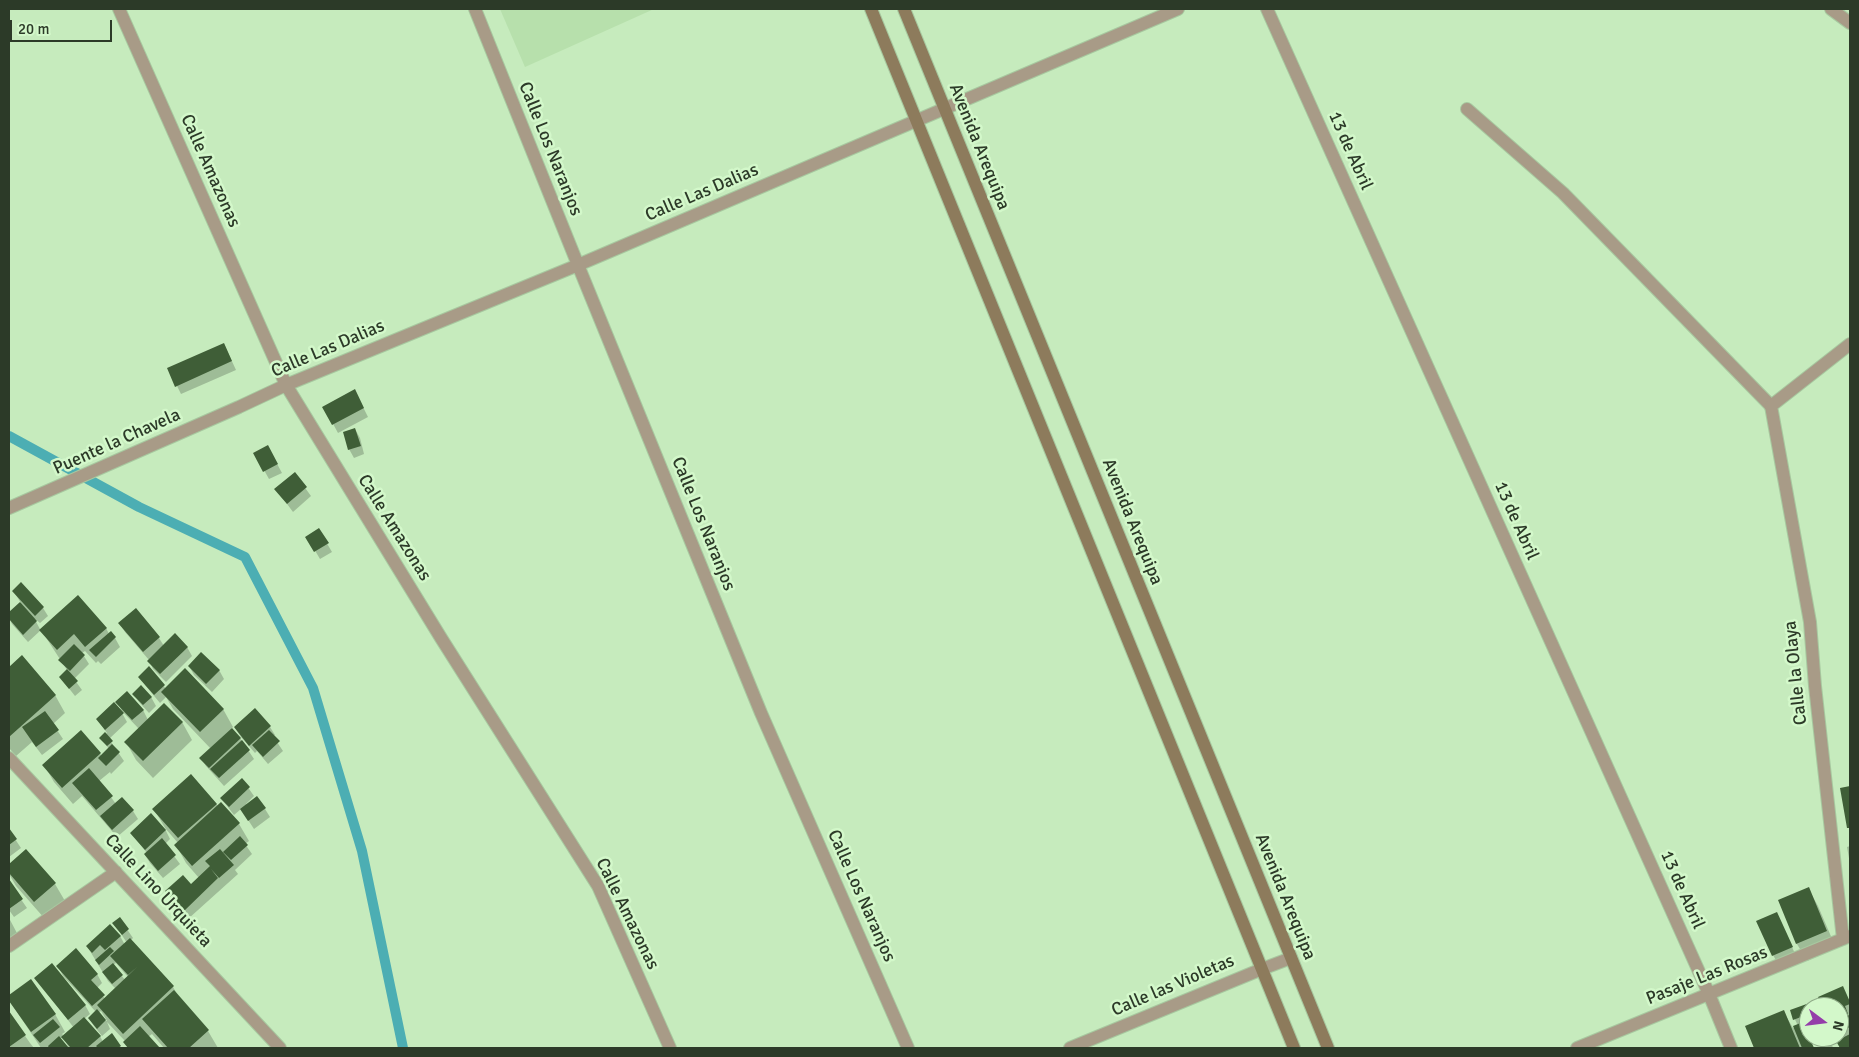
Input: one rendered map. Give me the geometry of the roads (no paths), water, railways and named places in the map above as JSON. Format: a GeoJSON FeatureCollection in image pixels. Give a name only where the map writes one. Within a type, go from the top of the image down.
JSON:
{"type":"FeatureCollection","features":[{"type":"Feature","properties":{"kind":"main road"},"geometry":{"type":"LineString","coordinates":[[871,9],[1294,1048]]}},
{"type":"Feature","properties":{"kind":"main road","name":"Avenida Arequipa"},"geometry":{"type":"LineString","coordinates":[[904,9],[1328,1048]]}},
{"type":"Feature","properties":{"kind":"street","name":"Calle Amazonas"},"geometry":{"type":"LineString","coordinates":[[119,9],[286,385],[436,630],[598,886],[670,1048]]}},
{"type":"Feature","properties":{"kind":"street","name":"Calle Los Naranjos"},"geometry":{"type":"LineString","coordinates":[[475,9],[761,713],[908,1048]]}},
{"type":"Feature","properties":{"kind":"street","name":"Calle Las Dalias"},"geometry":{"type":"LineString","coordinates":[[239,408],[286,385],[578,266],[1178,9]]}},
{"type":"Feature","properties":{"kind":"street","name":"13 de Abril"},"geometry":{"type":"LineString","coordinates":[[1267,9],[1709,994],[1731,1048]]}},
{"type":"Feature","properties":{"kind":"street"},"geometry":{"type":"LineString","coordinates":[[1832,9],[1850,23]]}},
{"type":"Feature","properties":{"kind":"street"},"geometry":{"type":"LineString","coordinates":[[1467,108],[1562,193],[1771,406],[1850,344]]}},
{"type":"Feature","properties":{"kind":"street","name":"Calle la Olaya"},"geometry":{"type":"LineString","coordinates":[[1771,406],[1810,622],[1816,696],[1846,937]]}},
{"type":"Feature","properties":{"kind":"street","name":"Puente la Chavela"},"geometry":{"type":"LineString","coordinates":[[9,508],[239,408]]}},
{"type":"Feature","properties":{"kind":"street","name":"Calle Lino Urquieta"},"geometry":{"type":"LineString","coordinates":[[9,758],[280,1048]]}},
{"type":"Feature","properties":{"kind":"street"},"geometry":{"type":"LineString","coordinates":[[9,946],[116,872]]}},
{"type":"Feature","properties":{"kind":"street","name":"Pasaje Las Rosas"},"geometry":{"type":"LineString","coordinates":[[1577,1048],[1846,937]]}},
{"type":"Feature","properties":{"kind":"street","name":"Calle las Violetas"},"geometry":{"type":"LineString","coordinates":[[1070,1048],[1291,958]]}},
{"type":"Feature","properties":{"kind":"waterway"},"geometry":{"type":"LineString","coordinates":[[9,436],[139,507],[245,557],[313,688],[362,851],[403,1048]]}}]}
